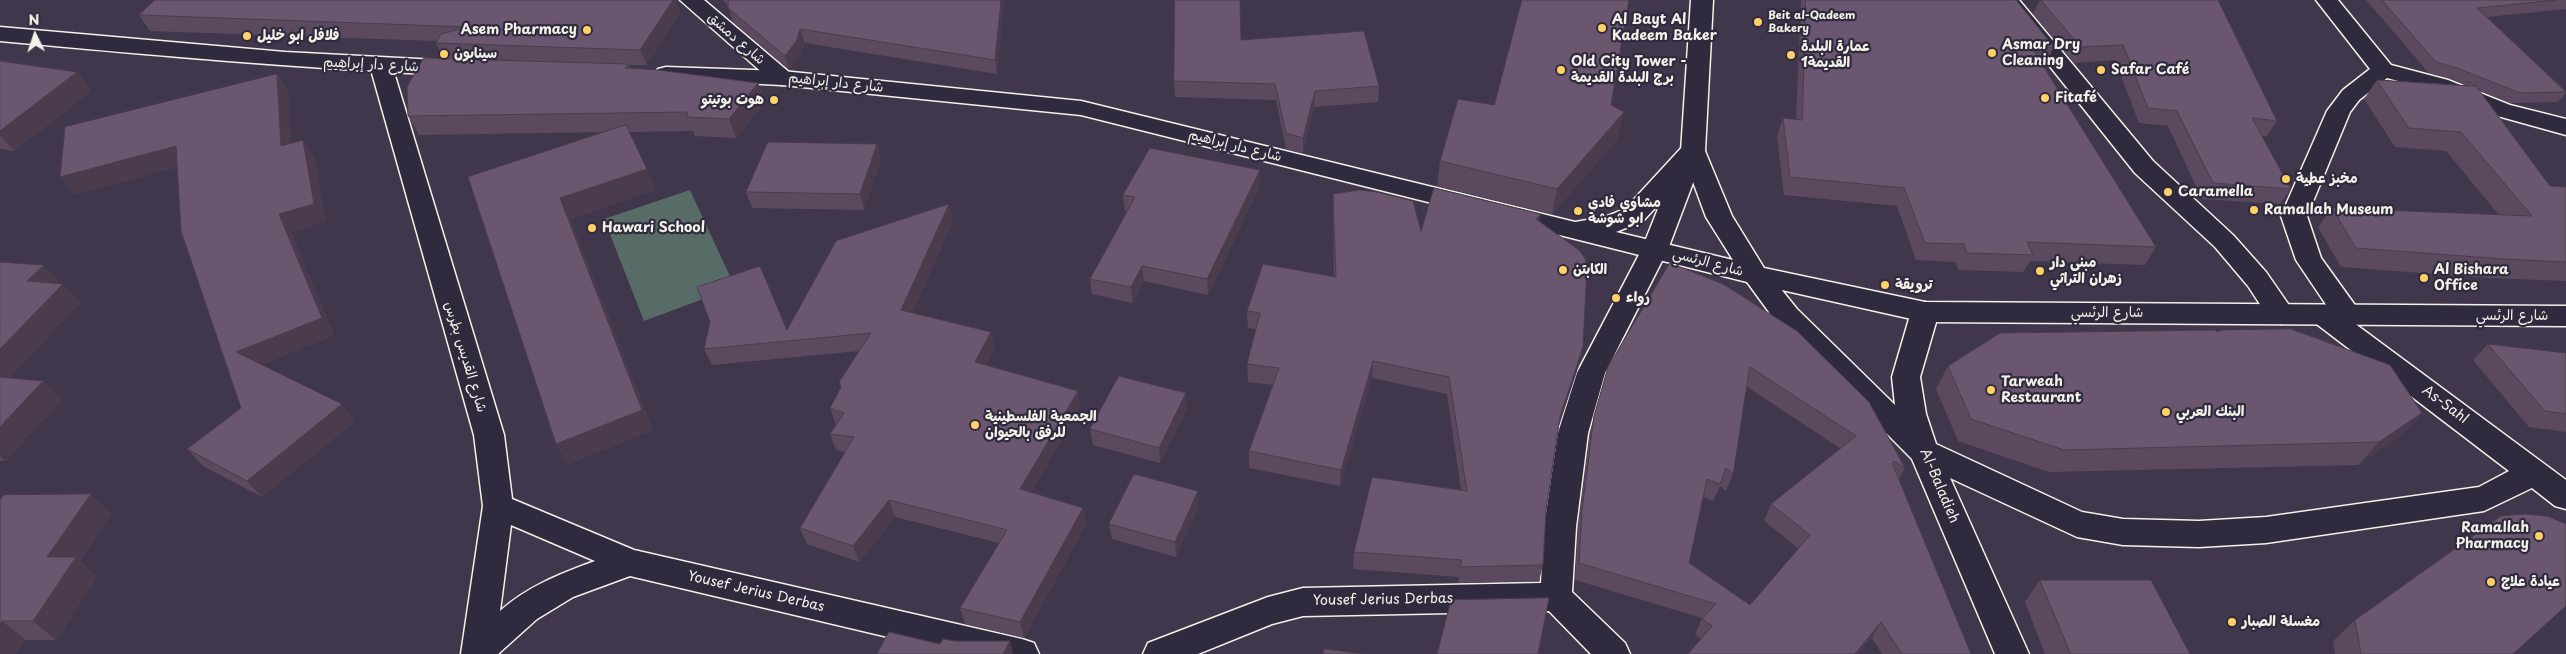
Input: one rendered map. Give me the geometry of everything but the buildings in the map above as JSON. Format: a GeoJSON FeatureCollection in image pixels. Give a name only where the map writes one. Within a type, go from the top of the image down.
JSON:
{"type":"FeatureCollection","features":[{"type":"Feature","properties":{"kind":"street","name":"شارع دمشق"},"geometry":{"type":"LineString","coordinates":[[691,0],[782,78]]}},
{"type":"Feature","properties":{"kind":"street"},"geometry":{"type":"LineString","coordinates":[[1613,654],[1556,597],[1560,527],[1573,433],[1591,373],[1655,249],[1693,151],[1702,0]]}},
{"type":"Feature","properties":{"kind":"street"},"geometry":{"type":"LineString","coordinates":[[2008,0],[2144,167],[2224,241],[2257,279],[2281,314]]}},
{"type":"Feature","properties":{"kind":"street"},"geometry":{"type":"LineString","coordinates":[[2327,0],[2383,70],[2440,85],[2502,110],[2566,127]]}},
{"type":"Feature","properties":{"kind":"street","name":"شارع دار إبراهيم"},"geometry":{"type":"LineString","coordinates":[[0,34],[253,57],[380,66],[478,69]]}},
{"type":"Feature","properties":{"kind":"street","name":"شارع القديس بطرس"},"geometry":{"type":"LineString","coordinates":[[380,66],[489,435],[498,506],[479,652]]}},
{"type":"Feature","properties":{"kind":"street","name":"As-Sahl"},"geometry":{"type":"LineString","coordinates":[[2383,70],[2351,95],[2339,111],[2294,216],[2309,260],[2336,315],[2566,496]]}},
{"type":"Feature","properties":{"kind":"street","name":"شارع دار إبراهيم"},"geometry":{"type":"LineString","coordinates":[[645,74],[782,78],[1081,108],[1655,249]]}},
{"type":"Feature","properties":{"kind":"street"},"geometry":{"type":"LineString","coordinates":[[1574,229],[1608,225],[1634,215],[1693,151]]}},
{"type":"Feature","properties":{"kind":"street"},"geometry":{"type":"LineString","coordinates":[[1693,151],[1719,216],[1755,275],[1787,316],[1924,452],[2077,524],[2123,532],[2199,534],[2266,530],[2484,499],[2534,472]]}},
{"type":"Feature","properties":{"kind":"street","name":"شارع الرئسي"},"geometry":{"type":"LineString","coordinates":[[1655,249],[1755,275],[1924,312],[2566,316]]}},
{"type":"Feature","properties":{"kind":"street","name":"Al-Baladieh"},"geometry":{"type":"LineString","coordinates":[[1924,312],[1906,377],[1911,414],[1924,452],[2012,654]]}},
{"type":"Feature","properties":{"kind":"street","name":"Yousef Jerius Derbas"},"geometry":{"type":"LineString","coordinates":[[498,506],[630,562],[1022,654]]}},
{"type":"Feature","properties":{"kind":"street"},"geometry":{"type":"LineString","coordinates":[[479,652],[525,609],[562,587],[630,562]]}},
{"type":"Feature","properties":{"kind":"street","name":"Yousef Jerius Derbas"},"geometry":{"type":"LineString","coordinates":[[1160,654],[1268,611],[1303,602],[1556,597]]}},
{"type":"Feature","properties":{"kind":"green space"},"geometry":{"type":"Polygon","coordinates":[[[690,190],[735,287],[644,321],[604,219],[690,190]]]}},
{"type":"Feature","properties":{"kind":"place","name":"Beit al-Qadeem Bakery"},"geometry":{"type":"Point","coordinates":[1758,22]}},
{"type":"Feature","properties":{"kind":"place","name":"Al Bayt Al Kadeem Baker"},"geometry":{"type":"Point","coordinates":[1602,28]}},
{"type":"Feature","properties":{"kind":"place","name":"Asem Pharmacy"},"geometry":{"type":"Point","coordinates":[587,30]}},
{"type":"Feature","properties":{"kind":"place","name":"فلافل ابو خليل"},"geometry":{"type":"Point","coordinates":[247,36]}},
{"type":"Feature","properties":{"kind":"place","name":"Asmar Dry Cleaning"},"geometry":{"type":"Point","coordinates":[1992,53]}},
{"type":"Feature","properties":{"kind":"place","name":"سينابون"},"geometry":{"type":"Point","coordinates":[444,54]}},
{"type":"Feature","properties":{"kind":"place","name":"عمارة البلدة القديمة1"},"geometry":{"type":"Point","coordinates":[1791,55]}},
{"type":"Feature","properties":{"kind":"place","name":"Old City Tower - برج البلدة القديمة"},"geometry":{"type":"Point","coordinates":[1561,70]}},
{"type":"Feature","properties":{"kind":"place","name":"Safar Café"},"geometry":{"type":"Point","coordinates":[2101,70]}},
{"type":"Feature","properties":{"kind":"place","name":"Fitafé"},"geometry":{"type":"Point","coordinates":[2045,98]}},
{"type":"Feature","properties":{"kind":"place","name":"هوت بوتيتو"},"geometry":{"type":"Point","coordinates":[774,100]}},
{"type":"Feature","properties":{"kind":"place","name":"مخبز عطية"},"geometry":{"type":"Point","coordinates":[2286,179]}},
{"type":"Feature","properties":{"kind":"place","name":"Caramella"},"geometry":{"type":"Point","coordinates":[2168,192]}},
{"type":"Feature","properties":{"kind":"place","name":"Ramallah Museum"},"geometry":{"type":"Point","coordinates":[2254,210]}},
{"type":"Feature","properties":{"kind":"place","name":"مشاوي فادي ابو شوشة"},"geometry":{"type":"Point","coordinates":[1578,211]}},
{"type":"Feature","properties":{"kind":"place","name":"Hawari School"},"geometry":{"type":"Point","coordinates":[592,228]}},
{"type":"Feature","properties":{"kind":"place","name":"الكابتن"},"geometry":{"type":"Point","coordinates":[1563,270]}},
{"type":"Feature","properties":{"kind":"place","name":"مبنى دار زهران التراثي"},"geometry":{"type":"Point","coordinates":[2040,271]}},
{"type":"Feature","properties":{"kind":"place","name":"Al Bishara Office"},"geometry":{"type":"Point","coordinates":[2424,278]}},
{"type":"Feature","properties":{"kind":"place","name":"ترويقة"},"geometry":{"type":"Point","coordinates":[1885,285]}},
{"type":"Feature","properties":{"kind":"place","name":"رواء"},"geometry":{"type":"Point","coordinates":[1616,298]}},
{"type":"Feature","properties":{"kind":"place","name":"Tarweah Restaurant"},"geometry":{"type":"Point","coordinates":[1991,390]}},
{"type":"Feature","properties":{"kind":"place","name":"البنك العربي"},"geometry":{"type":"Point","coordinates":[2166,412]}},
{"type":"Feature","properties":{"kind":"place","name":"الجمعية الفلسطينية للرفق بالحيوان"},"geometry":{"type":"Point","coordinates":[975,425]}},
{"type":"Feature","properties":{"kind":"place","name":"Ramallah Pharmacy"},"geometry":{"type":"Point","coordinates":[2539,536]}},
{"type":"Feature","properties":{"kind":"place","name":"عيادة علاج"},"geometry":{"type":"Point","coordinates":[2491,582]}},
{"type":"Feature","properties":{"kind":"place","name":"مغسلة الصبار"},"geometry":{"type":"Point","coordinates":[2232,622]}}]}
